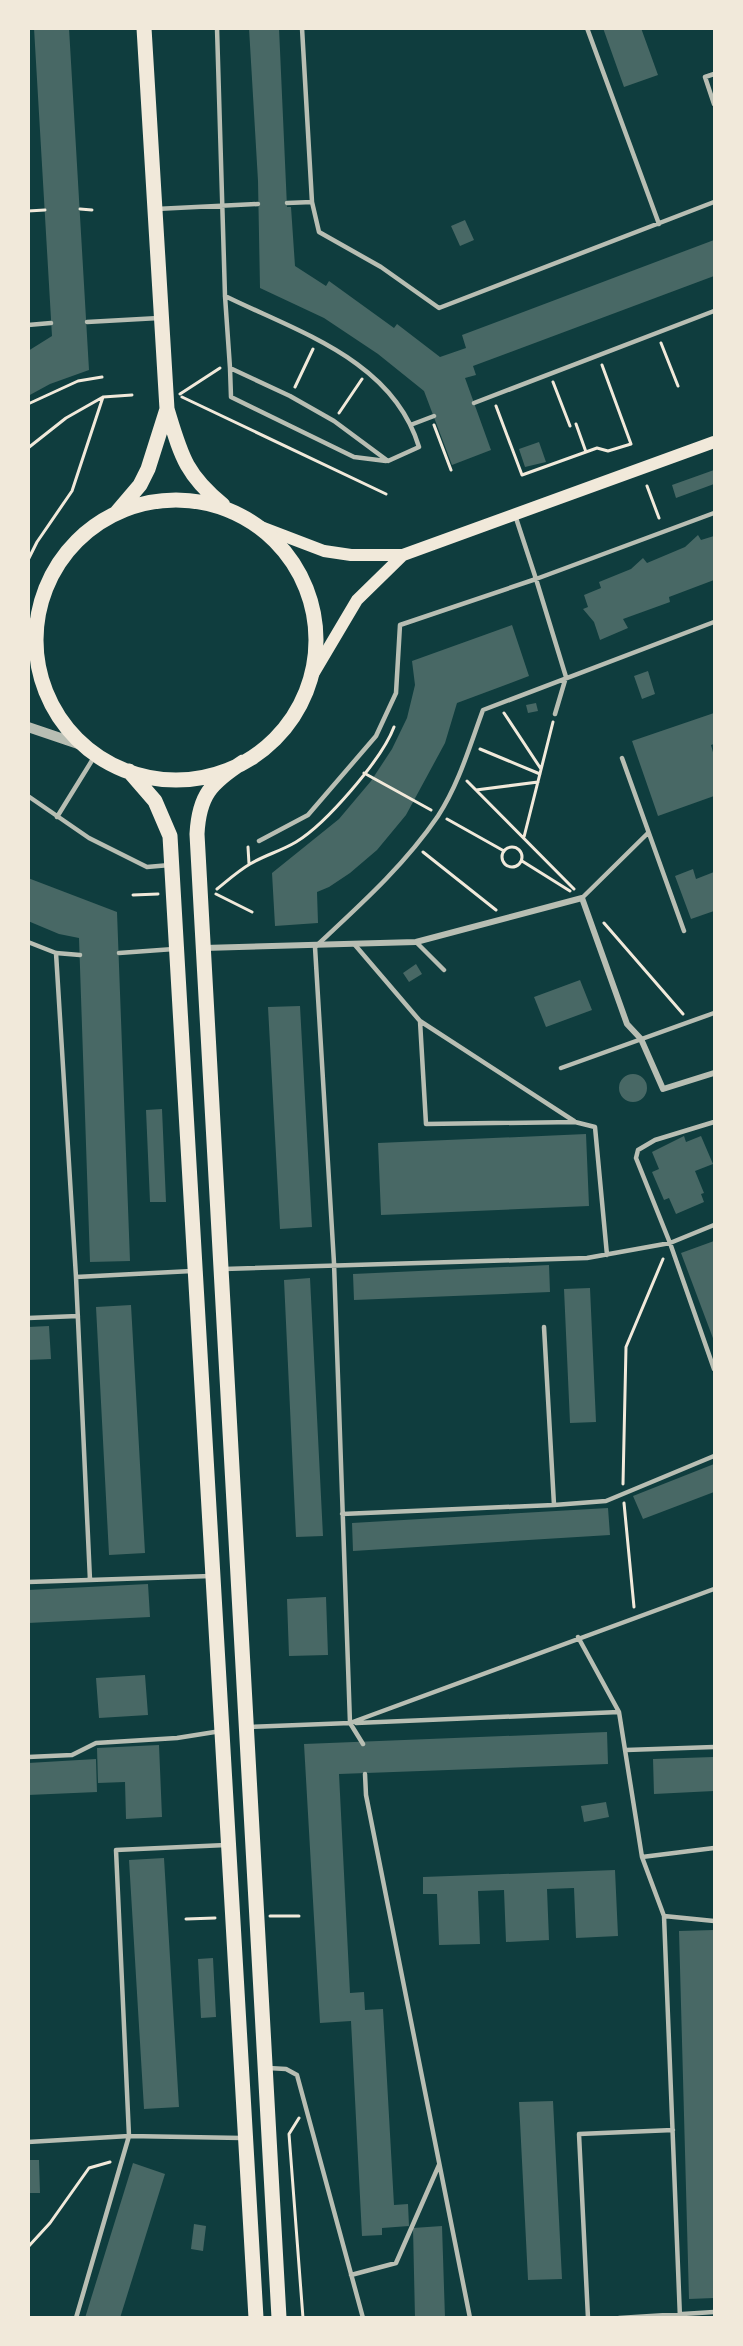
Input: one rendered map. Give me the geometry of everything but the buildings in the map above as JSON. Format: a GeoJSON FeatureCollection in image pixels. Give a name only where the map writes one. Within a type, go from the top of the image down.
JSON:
{"type":"FeatureCollection","features":[{"type":"Feature","properties":{"kind":"main road"},"geometry":{"type":"LineString","coordinates":[[144,28],[153,209],[167,409],[181,455],[192,476],[230,511]]}},
{"type":"Feature","properties":{"kind":"main road"},"geometry":{"type":"LineString","coordinates":[[115,514],[140,485],[148,469],[167,409]]}},
{"type":"Feature","properties":{"kind":"main road"},"geometry":{"type":"LineString","coordinates":[[243,762],[216,773],[192,778],[156,778],[129,771],[91,751],[61,719],[44,686],[36,653],[33,623],[52,574],[66,553],[87,532],[115,514],[131,507],[175,500],[211,504],[256,525],[324,551],[351,555],[403,555],[714,442]]}},
{"type":"Feature","properties":{"kind":"main road"},"geometry":{"type":"LineString","coordinates":[[256,525],[287,555],[307,592],[315,632],[315,656],[309,681]]}},
{"type":"Feature","properties":{"kind":"main road"},"geometry":{"type":"LineString","coordinates":[[279,2318],[248,1727],[196,834],[199,811],[210,788],[263,748],[285,727],[300,703],[309,681],[357,600],[403,555]]}},
{"type":"Feature","properties":{"kind":"main road"},"geometry":{"type":"LineString","coordinates":[[129,771],[155,801],[168,828],[214,1576],[244,2138],[256,2318]]}},
{"type":"Feature","properties":{"kind":"main road"},"geometry":{"type":"LineString","coordinates":[[176,949],[203,948]]}},
{"type":"Feature","properties":{"kind":"main road"},"geometry":{"type":"LineString","coordinates":[[214,1576],[238,1574]]}},
{"type":"Feature","properties":{"kind":"main road"},"geometry":{"type":"LineString","coordinates":[[222,1731],[248,1727]]}},
{"type":"Feature","properties":{"kind":"street"},"geometry":{"type":"LineString","coordinates":[[28,727],[91,751]]}},
{"type":"Feature","properties":{"kind":"street"},"geometry":{"type":"LineString","coordinates":[[203,948],[315,947],[416,942],[582,898],[627,1024],[641,1039],[663,1089],[714,1075]]}},
{"type":"Feature","properties":{"kind":"lane"},"geometry":{"type":"LineString","coordinates":[[217,28],[225,296],[231,397],[354,457],[388,461],[419,447],[412,424],[392,392],[344,354],[293,325],[225,296]]}},
{"type":"Feature","properties":{"kind":"lane"},"geometry":{"type":"LineString","coordinates":[[302,28],[312,202],[319,232],[381,267],[439,308],[714,202]]}},
{"type":"Feature","properties":{"kind":"lane"},"geometry":{"type":"LineString","coordinates":[[586,28],[659,224]]}},
{"type":"Feature","properties":{"kind":"lane"},"geometry":{"type":"LineString","coordinates":[[714,74],[705,77],[714,104]]}},
{"type":"Feature","properties":{"kind":"lane"},"geometry":{"type":"LineString","coordinates":[[287,203],[312,202]]}},
{"type":"Feature","properties":{"kind":"lane"},"geometry":{"type":"LineString","coordinates":[[153,209],[258,204]]}},
{"type":"Feature","properties":{"kind":"lane"},"geometry":{"type":"LineString","coordinates":[[474,403],[714,311]]}},
{"type":"Feature","properties":{"kind":"lane"},"geometry":{"type":"LineString","coordinates":[[87,322],[161,318]]}},
{"type":"Feature","properties":{"kind":"lane"},"geometry":{"type":"LineString","coordinates":[[28,324],[51,323]]}},
{"type":"Feature","properties":{"kind":"lane"},"geometry":{"type":"LineString","coordinates":[[230,368],[290,396],[334,421],[388,461]]}},
{"type":"Feature","properties":{"kind":"lane"},"geometry":{"type":"LineString","coordinates":[[412,424],[432,417]]}},
{"type":"Feature","properties":{"kind":"lane"},"geometry":{"type":"LineString","coordinates":[[259,841],[308,815],[376,736],[396,693],[400,625],[536,579],[714,513]]}},
{"type":"Feature","properties":{"kind":"lane"},"geometry":{"type":"LineString","coordinates":[[515,515],[566,677],[555,714]]}},
{"type":"Feature","properties":{"kind":"lane"},"geometry":{"type":"LineString","coordinates":[[363,1744],[350,1723],[334,1263],[315,947],[363,902],[415,846],[439,815],[460,773],[483,710],[714,622]]}},
{"type":"Feature","properties":{"kind":"lane"},"geometry":{"type":"LineString","coordinates":[[57,818],[91,751]]}},
{"type":"Feature","properties":{"kind":"lane"},"geometry":{"type":"LineString","coordinates":[[622,758],[684,931]]}},
{"type":"Feature","properties":{"kind":"lane"},"geometry":{"type":"LineString","coordinates":[[28,796],[89,838],[147,867],[171,865]]}},
{"type":"Feature","properties":{"kind":"lane"},"geometry":{"type":"LineString","coordinates":[[582,898],[648,833]]}},
{"type":"Feature","properties":{"kind":"lane"},"geometry":{"type":"LineString","coordinates":[[28,942],[56,953],[80,956]]}},
{"type":"Feature","properties":{"kind":"lane"},"geometry":{"type":"LineString","coordinates":[[416,942],[444,970]]}},
{"type":"Feature","properties":{"kind":"lane"},"geometry":{"type":"LineString","coordinates":[[355,945],[420,1021],[575,1122]]}},
{"type":"Feature","properties":{"kind":"lane"},"geometry":{"type":"LineString","coordinates":[[119,953],[176,949]]}},
{"type":"Feature","properties":{"kind":"lane"},"geometry":{"type":"LineString","coordinates":[[56,953],[76,1277],[90,1580]]}},
{"type":"Feature","properties":{"kind":"lane"},"geometry":{"type":"LineString","coordinates":[[561,1068],[714,1012]]}},
{"type":"Feature","properties":{"kind":"lane"},"geometry":{"type":"LineString","coordinates":[[420,1021],[426,1125],[575,1122],[596,1127],[607,1255]]}},
{"type":"Feature","properties":{"kind":"lane"},"geometry":{"type":"LineString","coordinates":[[714,1122],[655,1140],[638,1150],[636,1158],[670,1243],[714,1369]]}},
{"type":"Feature","properties":{"kind":"lane"},"geometry":{"type":"LineString","coordinates":[[222,1269],[334,1263],[587,1258],[670,1243],[714,1225]]}},
{"type":"Feature","properties":{"kind":"lane"},"geometry":{"type":"LineString","coordinates":[[76,1277],[194,1271]]}},
{"type":"Feature","properties":{"kind":"lane"},"geometry":{"type":"LineString","coordinates":[[28,1318],[78,1316]]}},
{"type":"Feature","properties":{"kind":"lane"},"geometry":{"type":"LineString","coordinates":[[544,1327],[554,1505]]}},
{"type":"Feature","properties":{"kind":"lane"},"geometry":{"type":"LineString","coordinates":[[342,1514],[606,1501],[714,1456]]}},
{"type":"Feature","properties":{"kind":"lane"},"geometry":{"type":"LineString","coordinates":[[28,1582],[214,1576]]}},
{"type":"Feature","properties":{"kind":"lane"},"geometry":{"type":"LineString","coordinates":[[350,1723],[578,1637],[636,1619],[714,1589]]}},
{"type":"Feature","properties":{"kind":"lane"},"geometry":{"type":"LineString","coordinates":[[578,1637],[619,1712],[642,1857],[664,1916],[680,2316]]}},
{"type":"Feature","properties":{"kind":"lane"},"geometry":{"type":"LineString","coordinates":[[248,1727],[619,1712]]}},
{"type":"Feature","properties":{"kind":"lane"},"geometry":{"type":"LineString","coordinates":[[28,1757],[72,1755],[96,1743],[177,1738],[222,1731]]}},
{"type":"Feature","properties":{"kind":"lane"},"geometry":{"type":"LineString","coordinates":[[626,1750],[714,1747]]}},
{"type":"Feature","properties":{"kind":"lane"},"geometry":{"type":"LineString","coordinates":[[365,1774],[366,1795],[470,2318]]}},
{"type":"Feature","properties":{"kind":"lane"},"geometry":{"type":"LineString","coordinates":[[76,2318],[129,2136],[116,1850],[228,1844]]}},
{"type":"Feature","properties":{"kind":"lane"},"geometry":{"type":"LineString","coordinates":[[642,1857],[714,1848]]}},
{"type":"Feature","properties":{"kind":"lane"},"geometry":{"type":"LineString","coordinates":[[664,1916],[714,1921]]}},
{"type":"Feature","properties":{"kind":"lane"},"geometry":{"type":"LineString","coordinates":[[265,2068],[286,2069],[297,2075],[363,2318]]}},
{"type":"Feature","properties":{"kind":"lane"},"geometry":{"type":"LineString","coordinates":[[588,2318],[579,2134],[673,2130]]}},
{"type":"Feature","properties":{"kind":"lane"},"geometry":{"type":"LineString","coordinates":[[28,2142],[129,2136],[244,2138]]}},
{"type":"Feature","properties":{"kind":"lane"},"geometry":{"type":"LineString","coordinates":[[351,2275],[396,2263],[440,2163]]}},
{"type":"Feature","properties":{"kind":"lane"},"geometry":{"type":"LineString","coordinates":[[620,2318],[680,2316],[714,2312]]}},
{"type":"Feature","properties":{"kind":"path"},"geometry":{"type":"LineString","coordinates":[[80,209],[92,210]]}},
{"type":"Feature","properties":{"kind":"path"},"geometry":{"type":"LineString","coordinates":[[28,211],[45,210]]}},
{"type":"Feature","properties":{"kind":"path"},"geometry":{"type":"LineString","coordinates":[[657,333],[678,386]]}},
{"type":"Feature","properties":{"kind":"path"},"geometry":{"type":"LineString","coordinates":[[290,396],[317,339]]}},
{"type":"Feature","properties":{"kind":"path"},"geometry":{"type":"LineString","coordinates":[[493,396],[522,475],[597,448],[608,451],[631,444],[599,355]]}},
{"type":"Feature","properties":{"kind":"path"},"geometry":{"type":"LineString","coordinates":[[221,368],[179,395],[386,494]]}},
{"type":"Feature","properties":{"kind":"path"},"geometry":{"type":"LineString","coordinates":[[334,421],[366,372]]}},
{"type":"Feature","properties":{"kind":"path"},"geometry":{"type":"LineString","coordinates":[[550,375],[570,426]]}},
{"type":"Feature","properties":{"kind":"path"},"geometry":{"type":"LineString","coordinates":[[28,404],[78,381],[102,378]]}},
{"type":"Feature","properties":{"kind":"path"},"geometry":{"type":"LineString","coordinates":[[28,448],[66,418],[103,397],[132,395]]}},
{"type":"Feature","properties":{"kind":"path"},"geometry":{"type":"LineString","coordinates":[[28,560],[37,542],[72,491],[103,397]]}},
{"type":"Feature","properties":{"kind":"path"},"geometry":{"type":"LineString","coordinates":[[432,417],[451,470]]}},
{"type":"Feature","properties":{"kind":"path"},"geometry":{"type":"LineString","coordinates":[[576,424],[586,452]]}},
{"type":"Feature","properties":{"kind":"path"},"geometry":{"type":"LineString","coordinates":[[646,486],[659,518]]}},
{"type":"Feature","properties":{"kind":"path"},"geometry":{"type":"LineString","coordinates":[[498,704],[541,769]]}},
{"type":"Feature","properties":{"kind":"path"},"geometry":{"type":"LineString","coordinates":[[524,837],[555,714]]}},
{"type":"Feature","properties":{"kind":"path"},"geometry":{"type":"LineString","coordinates":[[252,912],[212,892],[249,864],[297,842],[327,817],[364,773],[390,737],[398,716]]}},
{"type":"Feature","properties":{"kind":"path"},"geometry":{"type":"LineString","coordinates":[[470,745],[540,774]]}},
{"type":"Feature","properties":{"kind":"path"},"geometry":{"type":"LineString","coordinates":[[460,773],[582,898],[690,1022]]}},
{"type":"Feature","properties":{"kind":"path"},"geometry":{"type":"LineString","coordinates":[[476,790],[538,782]]}},
{"type":"Feature","properties":{"kind":"path"},"geometry":{"type":"LineString","coordinates":[[415,846],[506,918]]}},
{"type":"Feature","properties":{"kind":"path"},"geometry":{"type":"LineString","coordinates":[[248,847],[249,864]]}},
{"type":"Feature","properties":{"kind":"path"},"geometry":{"type":"LineString","coordinates":[[507,848],[516,848],[521,852],[522,861],[518,866],[508,867],[503,861],[502,854],[507,848]]}},
{"type":"Feature","properties":{"kind":"path"},"geometry":{"type":"LineString","coordinates":[[522,861],[582,898]]}},
{"type":"Feature","properties":{"kind":"path"},"geometry":{"type":"LineString","coordinates":[[133,895],[159,894]]}},
{"type":"Feature","properties":{"kind":"path"},"geometry":{"type":"LineString","coordinates":[[636,1619],[621,1467],[626,1347],[670,1243]]}},
{"type":"Feature","properties":{"kind":"path"},"geometry":{"type":"LineString","coordinates":[[265,1916],[298,1916]]}},
{"type":"Feature","properties":{"kind":"path"},"geometry":{"type":"LineString","coordinates":[[186,1919],[215,1918]]}},
{"type":"Feature","properties":{"kind":"path"},"geometry":{"type":"LineString","coordinates":[[303,2318],[289,2134],[306,2106]]}},
{"type":"Feature","properties":{"kind":"path"},"geometry":{"type":"LineString","coordinates":[[28,2247],[50,2223],[89,2168],[122,2159]]}}]}
